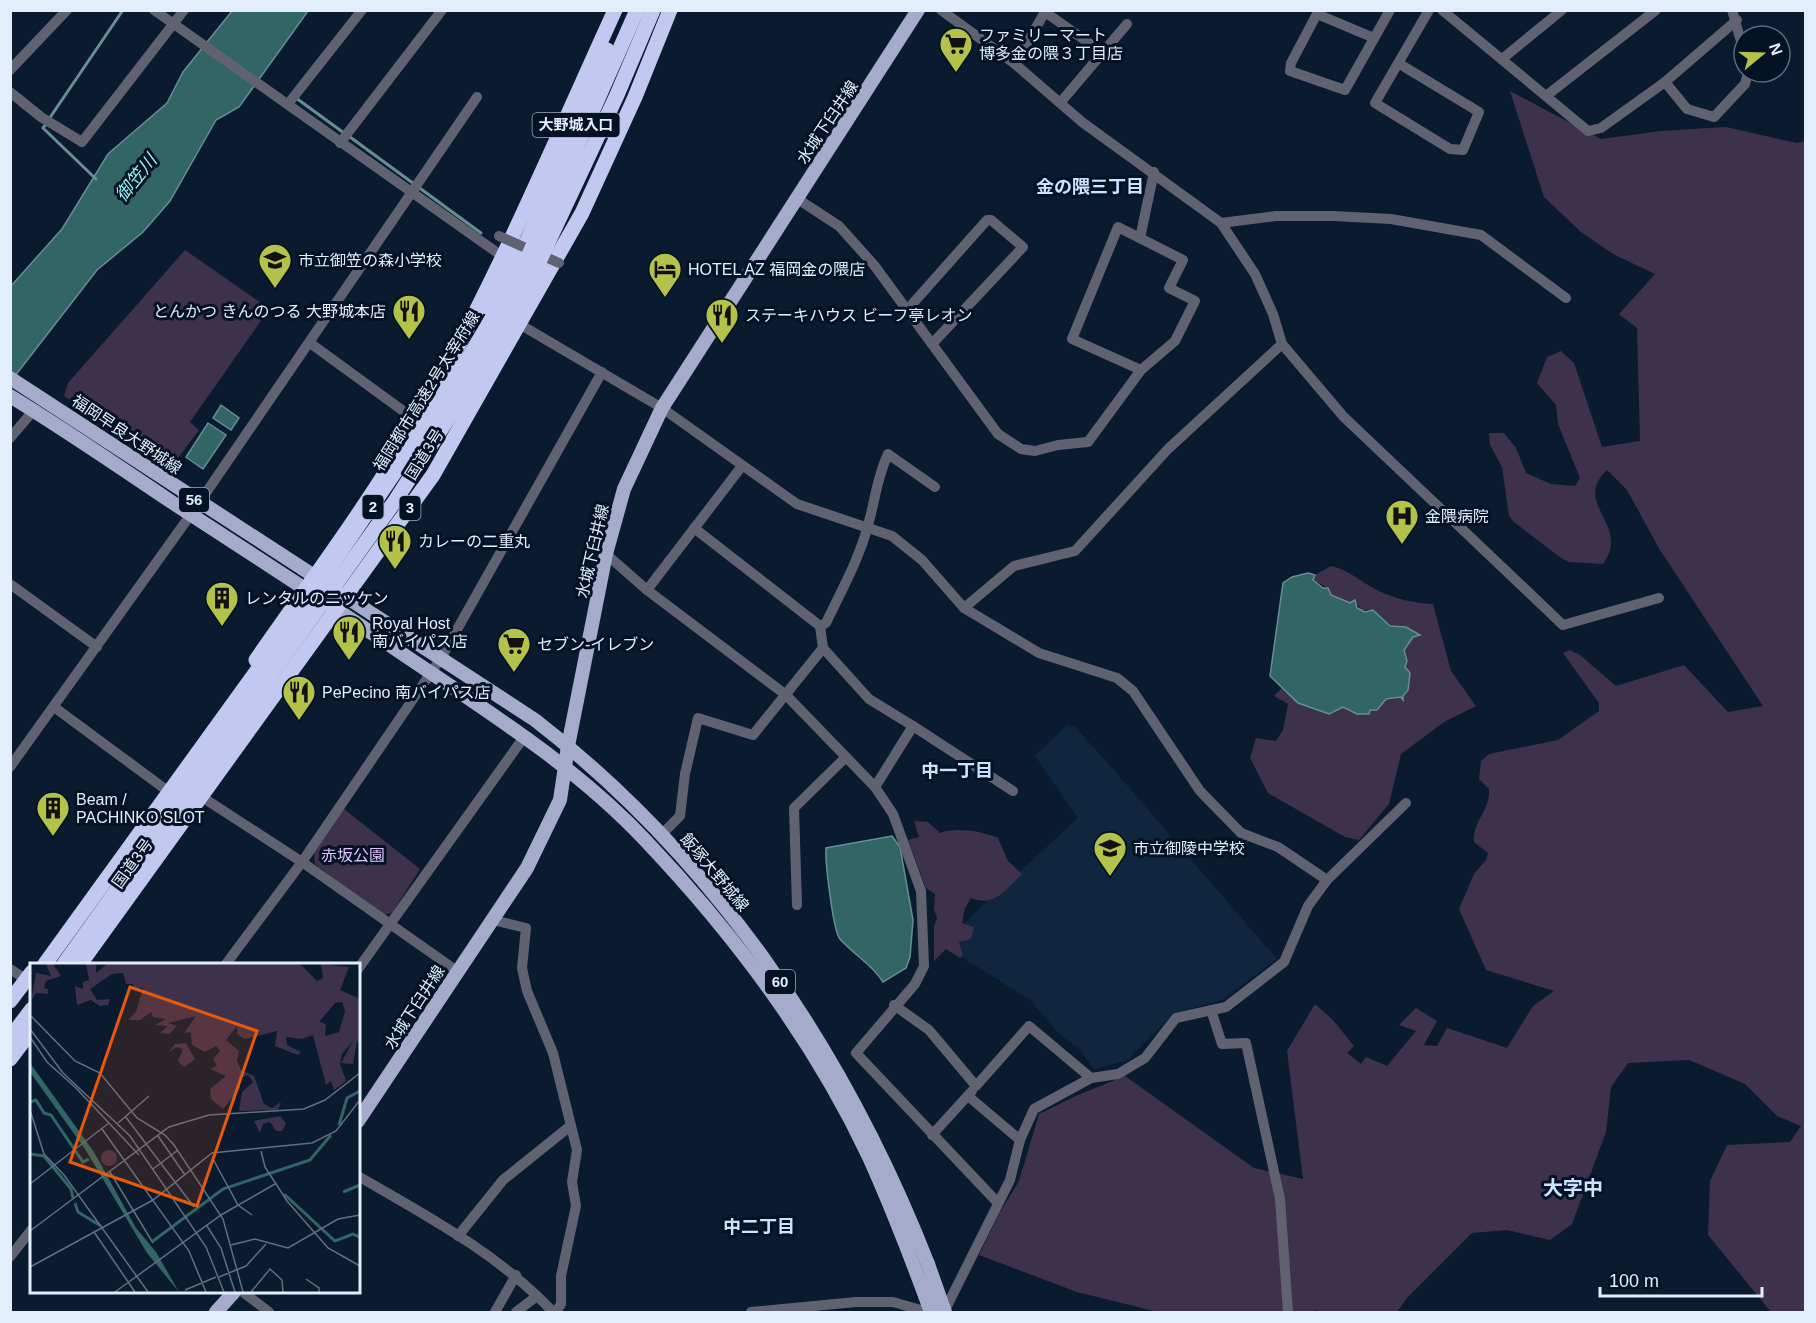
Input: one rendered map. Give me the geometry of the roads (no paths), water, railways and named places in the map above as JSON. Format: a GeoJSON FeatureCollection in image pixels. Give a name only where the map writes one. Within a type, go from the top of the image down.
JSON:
{"type":"FeatureCollection","features":[{"type":"Feature","properties":{"kind":"highway","name":"国道3号"},"geometry":{"type":"LineString","coordinates":[[38,963],[165,789],[306,589],[417,421],[464,336],[535,189],[615,10]]}},
{"type":"Feature","properties":{"kind":"highway","name":"大野城入口"},"geometry":{"type":"LineString","coordinates":[[464,336],[494,297],[528,239],[623,10]]}},
{"type":"Feature","properties":{"kind":"highway","name":"福岡都市高速2号太宰府線"},"geometry":{"type":"LineString","coordinates":[[46,963],[298,614],[442,403],[528,257],[637,10]]}},
{"type":"Feature","properties":{"kind":"highway","name":"福岡都市高速2号太宰府線"},"geometry":{"type":"LineString","coordinates":[[65,963],[363,548],[453,411],[538,264],[617,95],[653,10]]}},
{"type":"Feature","properties":{"kind":"highway","name":"国道3号"},"geometry":{"type":"LineString","coordinates":[[81,963],[433,475],[521,325],[582,213],[635,96],[670,10]]}},
{"type":"Feature","properties":{"kind":"highway"},"geometry":{"type":"LineString","coordinates":[[10,1001],[30,980]]}},
{"type":"Feature","properties":{"kind":"highway"},"geometry":{"type":"LineString","coordinates":[[10,1012],[30,980]]}},
{"type":"Feature","properties":{"kind":"highway"},"geometry":{"type":"LineString","coordinates":[[10,1038],[30,1012]]}},
{"type":"Feature","properties":{"kind":"highway"},"geometry":{"type":"LineString","coordinates":[[10,1059],[30,1033]]}},
{"type":"Feature","properties":{"kind":"main road","name":"水城下臼井線"},"geometry":{"type":"LineString","coordinates":[[360,1117],[527,868],[560,800],[568,746],[606,554],[624,489],[662,408],[918,10]]}},
{"type":"Feature","properties":{"kind":"main road","name":"福岡早良大野城線"},"geometry":{"type":"LineString","coordinates":[[10,378],[76,419],[306,589]]}},
{"type":"Feature","properties":{"kind":"main road","name":"福岡早良大野城線"},"geometry":{"type":"LineString","coordinates":[[10,396],[195,509],[315,576]]}},
{"type":"Feature","properties":{"kind":"main road","name":"飯塚大野城線"},"geometry":{"type":"LineString","coordinates":[[315,576],[535,720],[568,746],[661,835],[729,913],[765,959],[815,1032],[880,1151],[921,1266],[930,1312]]}},
{"type":"Feature","properties":{"kind":"main road","name":"飯塚大野城線"},"geometry":{"type":"LineString","coordinates":[[306,589],[525,737],[565,768],[644,838],[703,904],[766,984],[834,1090],[945,1312]]}},
{"type":"Feature","properties":{"kind":"main road"},"geometry":{"type":"LineString","coordinates":[[216,1312],[233,1293]]}},
{"type":"Feature","properties":{"kind":"street"},"geometry":{"type":"LineString","coordinates":[[10,70],[67,10]]}},
{"type":"Feature","properties":{"kind":"street"},"geometry":{"type":"LineString","coordinates":[[154,10],[502,256]]}},
{"type":"Feature","properties":{"kind":"street"},"geometry":{"type":"LineString","coordinates":[[10,92],[41,117],[82,142],[184,10]]}},
{"type":"Feature","properties":{"kind":"street"},"geometry":{"type":"LineString","coordinates":[[286,103],[362,10]]}},
{"type":"Feature","properties":{"kind":"street"},"geometry":{"type":"LineString","coordinates":[[340,143],[442,10]]}},
{"type":"Feature","properties":{"kind":"street"},"geometry":{"type":"LineString","coordinates":[[941,10],[1015,64],[1060,103],[1221,223],[1255,274],[1273,314],[1282,344],[1342,416],[1563,625],[1659,598]]}},
{"type":"Feature","properties":{"kind":"street"},"geometry":{"type":"LineString","coordinates":[[1374,38],[1318,12],[1291,63],[1290,71],[1345,90],[1390,10]]}},
{"type":"Feature","properties":{"kind":"street"},"geometry":{"type":"LineString","coordinates":[[1398,63],[1479,112],[1463,150],[1450,149],[1375,103],[1398,63],[1429,10]]}},
{"type":"Feature","properties":{"kind":"street"},"geometry":{"type":"LineString","coordinates":[[1442,10],[1588,131],[1593,131],[1665,82],[1735,15]]}},
{"type":"Feature","properties":{"kind":"street"},"geometry":{"type":"LineString","coordinates":[[1502,59],[1562,10]]}},
{"type":"Feature","properties":{"kind":"street"},"geometry":{"type":"LineString","coordinates":[[1546,96],[1656,10]]}},
{"type":"Feature","properties":{"kind":"street"},"geometry":{"type":"LineString","coordinates":[[1015,64],[1046,11],[1103,53]]}},
{"type":"Feature","properties":{"kind":"street"},"geometry":{"type":"LineString","coordinates":[[1060,103],[1127,24]]}},
{"type":"Feature","properties":{"kind":"street"},"geometry":{"type":"LineString","coordinates":[[1665,82],[1687,109],[1714,117],[1745,84]]}},
{"type":"Feature","properties":{"kind":"street"},"geometry":{"type":"LineString","coordinates":[[10,767],[195,509],[477,97]]}},
{"type":"Feature","properties":{"kind":"street"},"geometry":{"type":"LineString","coordinates":[[1140,238],[1154,172]]}},
{"type":"Feature","properties":{"kind":"street"},"geometry":{"type":"LineString","coordinates":[[796,198],[839,226],[874,265],[998,434],[1021,448],[1035,451],[1058,445],[1088,442],[1141,370],[1175,340],[1195,301],[1169,288],[1183,260],[1118,227],[1072,339],[1141,370]]}},
{"type":"Feature","properties":{"kind":"street"},"geometry":{"type":"LineString","coordinates":[[1221,223],[1276,216],[1333,216],[1391,219],[1481,235],[1566,298]]}},
{"type":"Feature","properties":{"kind":"street"},"geometry":{"type":"LineString","coordinates":[[907,310],[987,219],[1023,247],[932,344]]}},
{"type":"Feature","properties":{"kind":"street"},"geometry":{"type":"LineString","coordinates":[[499,236],[559,263]]}},
{"type":"Feature","properties":{"kind":"street"},"geometry":{"type":"LineString","coordinates":[[521,325],[662,408],[797,504],[868,526],[891,536],[922,560],[964,608],[1039,653],[1117,678],[1133,691],[1200,790],[1241,833],[1278,847],[1327,880]]}},
{"type":"Feature","properties":{"kind":"street"},"geometry":{"type":"LineString","coordinates":[[309,343],[417,421]]}},
{"type":"Feature","properties":{"kind":"street"},"geometry":{"type":"LineString","coordinates":[[964,608],[1014,566],[1075,551],[1168,449],[1282,344]]}},
{"type":"Feature","properties":{"kind":"street"},"geometry":{"type":"LineString","coordinates":[[227,963],[302,862],[441,658],[602,372]]}},
{"type":"Feature","properties":{"kind":"street"},"geometry":{"type":"LineString","coordinates":[[10,438],[34,410]]}},
{"type":"Feature","properties":{"kind":"street"},"geometry":{"type":"LineString","coordinates":[[820,626],[826,623],[856,561],[868,526],[880,472],[888,454],[935,487]]}},
{"type":"Feature","properties":{"kind":"street"},"geometry":{"type":"LineString","coordinates":[[647,590],[742,466]]}},
{"type":"Feature","properties":{"kind":"street"},"geometry":{"type":"LineString","coordinates":[[694,528],[820,626],[823,648],[869,699],[1013,791]]}},
{"type":"Feature","properties":{"kind":"street"},"geometry":{"type":"LineString","coordinates":[[606,554],[647,590],[786,695],[875,787],[893,814],[921,891],[924,966],[915,984],[894,1005],[856,1053],[997,1202]]}},
{"type":"Feature","properties":{"kind":"street"},"geometry":{"type":"LineString","coordinates":[[10,584],[97,647]]}},
{"type":"Feature","properties":{"kind":"street"},"geometry":{"type":"LineString","coordinates":[[661,835],[681,816],[685,774],[698,718],[753,735],[823,648]]}},
{"type":"Feature","properties":{"kind":"street"},"geometry":{"type":"LineString","coordinates":[[54,707],[165,789]]}},
{"type":"Feature","properties":{"kind":"street"},"geometry":{"type":"LineString","coordinates":[[875,787],[913,726]]}},
{"type":"Feature","properties":{"kind":"street"},"geometry":{"type":"LineString","coordinates":[[360,966],[525,737]]}},
{"type":"Feature","properties":{"kind":"street"},"geometry":{"type":"LineString","coordinates":[[797,905],[794,808],[846,757]]}},
{"type":"Feature","properties":{"kind":"street"},"geometry":{"type":"LineString","coordinates":[[202,797],[302,862],[457,971]]}},
{"type":"Feature","properties":{"kind":"street"},"geometry":{"type":"LineString","coordinates":[[945,1312],[997,1202],[1010,1180],[1020,1140],[1034,1109],[1091,1078],[1118,1074],[1145,1058],[1176,1018],[1226,1007],[1284,962],[1308,906],[1327,880],[1406,803]]}},
{"type":"Feature","properties":{"kind":"street"},"geometry":{"type":"LineString","coordinates":[[360,1177],[458,1236],[516,1275],[555,1312],[561,1304],[561,1276],[576,1206],[572,1182],[577,1150],[569,1127],[553,1053],[527,991],[522,968],[526,928],[493,920]]}},
{"type":"Feature","properties":{"kind":"street"},"geometry":{"type":"LineString","coordinates":[[10,969],[30,980]]}},
{"type":"Feature","properties":{"kind":"street"},"geometry":{"type":"LineString","coordinates":[[894,1005],[929,1030],[976,1086]]}},
{"type":"Feature","properties":{"kind":"street"},"geometry":{"type":"LineString","coordinates":[[1211,1010],[1222,1044],[1246,1044],[1280,1199],[1288,1312]]}},
{"type":"Feature","properties":{"kind":"street"},"geometry":{"type":"LineString","coordinates":[[932,1135],[1029,1026],[1091,1078]]}},
{"type":"Feature","properties":{"kind":"street"},"geometry":{"type":"LineString","coordinates":[[968,1095],[1020,1140]]}},
{"type":"Feature","properties":{"kind":"street"},"geometry":{"type":"LineString","coordinates":[[458,1236],[502,1180],[569,1127]]}},
{"type":"Feature","properties":{"kind":"street"},"geometry":{"type":"LineString","coordinates":[[10,1257],[30,1232]]}},
{"type":"Feature","properties":{"kind":"street"},"geometry":{"type":"LineString","coordinates":[[495,1312],[516,1275]]}},
{"type":"Feature","properties":{"kind":"street"},"geometry":{"type":"LineString","coordinates":[[244,1293],[269,1312]]}},
{"type":"Feature","properties":{"kind":"street"},"geometry":{"type":"LineString","coordinates":[[516,1312],[537,1296]]}},
{"type":"Feature","properties":{"kind":"street"},"geometry":{"type":"LineString","coordinates":[[751,1312],[856,1302],[892,1302],[930,1312]]}},
{"type":"Feature","properties":{"kind":"water","name":"御笠川"},"geometry":{"type":"Polygon","coordinates":[[[232,11],[308,11],[239,107],[216,120],[170,201],[143,232],[97,270],[11,381],[11,286],[62,229],[108,154],[167,103],[183,72],[232,11]]]}},
{"type":"Feature","properties":{"kind":"water"},"geometry":{"type":"Polygon","coordinates":[[[221,405],[239,418],[231,430],[213,418],[221,405]]]}},
{"type":"Feature","properties":{"kind":"water"},"geometry":{"type":"Polygon","coordinates":[[[208,423],[226,435],[203,469],[186,457],[208,423]]]}},
{"type":"Feature","properties":{"kind":"water"},"geometry":{"type":"Polygon","coordinates":[[[1308,573],[1315,575],[1313,580],[1323,588],[1328,588],[1331,595],[1350,603],[1355,600],[1357,608],[1365,612],[1373,610],[1390,626],[1406,627],[1420,635],[1413,637],[1404,650],[1407,661],[1405,667],[1410,673],[1408,690],[1403,700],[1401,697],[1386,699],[1377,710],[1370,710],[1369,714],[1357,714],[1343,707],[1329,714],[1298,703],[1270,676],[1283,583],[1292,577],[1308,573]]]}},
{"type":"Feature","properties":{"kind":"water"},"geometry":{"type":"Polygon","coordinates":[[[892,836],[900,847],[913,920],[910,957],[906,968],[883,982],[874,970],[840,939],[837,933],[830,895],[826,848],[892,836]]]}},
{"type":"Feature","properties":{"kind":"waterway"},"geometry":{"type":"LineString","coordinates":[[49,119],[123,10]]}},
{"type":"Feature","properties":{"kind":"waterway"},"geometry":{"type":"LineString","coordinates":[[296,98],[344,133]]}},
{"type":"Feature","properties":{"kind":"waterway"},"geometry":{"type":"LineString","coordinates":[[46,124],[43,128],[96,179]]}},
{"type":"Feature","properties":{"kind":"waterway"},"geometry":{"type":"LineString","coordinates":[[350,137],[481,233]]}},
{"type":"Feature","properties":{"kind":"place","name":"ファミリーマート 博多金の隈３丁目店"},"geometry":{"type":"Point","coordinates":[956,73]}},
{"type":"Feature","properties":{"kind":"place","name":"市立御笠の森小学校"},"geometry":{"type":"Point","coordinates":[275,289]}},
{"type":"Feature","properties":{"kind":"place","name":"HOTEL AZ 福岡金の隈店"},"geometry":{"type":"Point","coordinates":[665,298]}},
{"type":"Feature","properties":{"kind":"place","name":"とんかつ きんのつる 大野城本店"},"geometry":{"type":"Point","coordinates":[409,340]}},
{"type":"Feature","properties":{"kind":"place","name":"ステーキハウス ビーフ亭レオン"},"geometry":{"type":"Point","coordinates":[722,344]}},
{"type":"Feature","properties":{"kind":"place","name":"金隈病院"},"geometry":{"type":"Point","coordinates":[1402,545]}},
{"type":"Feature","properties":{"kind":"place","name":"カレーの二重丸"},"geometry":{"type":"Point","coordinates":[395,570]}},
{"type":"Feature","properties":{"kind":"place","name":"レンタルのニッケン"},"geometry":{"type":"Point","coordinates":[222,627]}},
{"type":"Feature","properties":{"kind":"place","name":"Royal Host 南バイパス店"},"geometry":{"type":"Point","coordinates":[349,661]}},
{"type":"Feature","properties":{"kind":"place","name":"セブン-イレブン"},"geometry":{"type":"Point","coordinates":[514,673]}},
{"type":"Feature","properties":{"kind":"place","name":"PePecino 南バイパス店"},"geometry":{"type":"Point","coordinates":[299,721]}},
{"type":"Feature","properties":{"kind":"place","name":"Beam / PACHINKO SLOT"},"geometry":{"type":"Point","coordinates":[53,837]}},
{"type":"Feature","properties":{"kind":"place","name":"市立御陵中学校"},"geometry":{"type":"Point","coordinates":[1110,877]}},
{"type":"Feature","properties":{"kind":"district","name":"金の隈三丁目"},"geometry":{"type":"Point","coordinates":[1090,187]}},
{"type":"Feature","properties":{"kind":"district","name":"中一丁目"},"geometry":{"type":"Point","coordinates":[957,771]}},
{"type":"Feature","properties":{"kind":"district","name":"大字中"},"geometry":{"type":"Point","coordinates":[1573,1188]}},
{"type":"Feature","properties":{"kind":"district","name":"中二丁目"},"geometry":{"type":"Point","coordinates":[759,1227]}},
{"type":"Feature","properties":{"kind":"park label","name":"赤坂公園"},"geometry":{"type":"Point","coordinates":[353,855]}}]}
